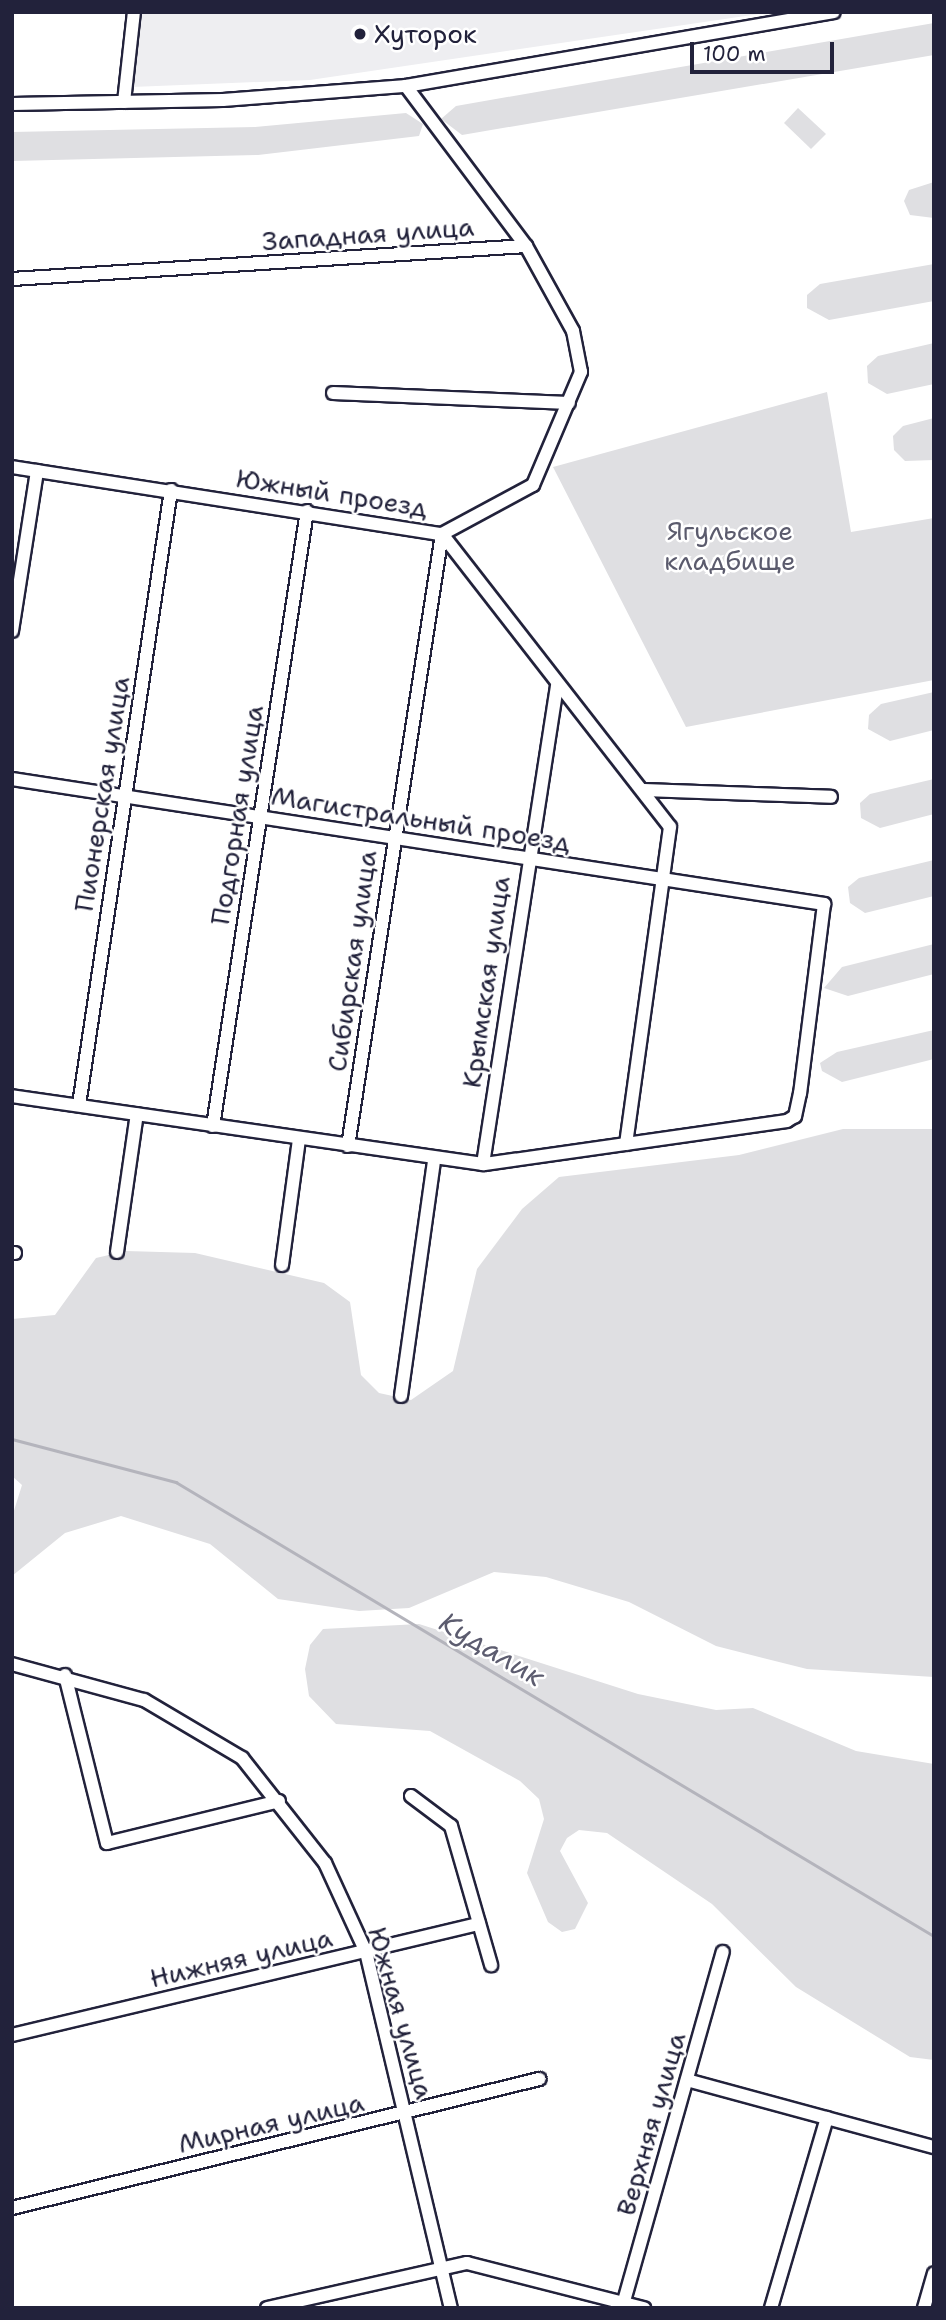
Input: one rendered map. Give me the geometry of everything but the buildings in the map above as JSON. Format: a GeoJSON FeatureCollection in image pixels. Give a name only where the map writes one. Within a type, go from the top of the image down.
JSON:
{"type":"FeatureCollection","features":[{"type":"Feature","properties":{"kind":"street"},"geometry":{"type":"LineString","coordinates":[[124,102],[134,12]]}},
{"type":"Feature","properties":{"kind":"street"},"geometry":{"type":"LineString","coordinates":[[12,104],[124,102],[406,86],[834,12]]}},
{"type":"Feature","properties":{"kind":"street","name":"Западная улица"},"geometry":{"type":"LineString","coordinates":[[406,86],[526,246]]}},
{"type":"Feature","properties":{"kind":"street"},"geometry":{"type":"LineString","coordinates":[[442,534],[533,485],[581,372],[579,354],[526,246]]}},
{"type":"Feature","properties":{"kind":"street","name":"Западная улица"},"geometry":{"type":"LineString","coordinates":[[12,279],[526,246]]}},
{"type":"Feature","properties":{"kind":"street"},"geometry":{"type":"LineString","coordinates":[[333,393],[569,402]]}},
{"type":"Feature","properties":{"kind":"street","name":"Южный проезд"},"geometry":{"type":"LineString","coordinates":[[12,467],[442,534],[557,684],[644,790],[670,827],[664,879]]}},
{"type":"Feature","properties":{"kind":"street"},"geometry":{"type":"LineString","coordinates":[[12,631],[37,471]]}},
{"type":"Feature","properties":{"kind":"street","name":"Пионерская улица"},"geometry":{"type":"LineString","coordinates":[[79,1105],[172,490]]}},
{"type":"Feature","properties":{"kind":"street","name":"Подгорная улица"},"geometry":{"type":"LineString","coordinates":[[213,1126],[307,511]]}},
{"type":"Feature","properties":{"kind":"street","name":"Сибирская улица"},"geometry":{"type":"LineString","coordinates":[[348,1146],[392,841],[442,534]]}},
{"type":"Feature","properties":{"kind":"street","name":"Крымская улица"},"geometry":{"type":"LineString","coordinates":[[483,1164],[526,860],[557,684]]}},
{"type":"Feature","properties":{"kind":"street","name":"Магистральный проезд"},"geometry":{"type":"LineString","coordinates":[[12,779],[260,817],[392,841],[824,904],[792,1119],[626,1144]]}},
{"type":"Feature","properties":{"kind":"street"},"geometry":{"type":"LineString","coordinates":[[644,790],[831,797]]}},
{"type":"Feature","properties":{"kind":"street"},"geometry":{"type":"LineString","coordinates":[[12,1096],[434,1160],[483,1164],[626,1144],[664,879]]}},
{"type":"Feature","properties":{"kind":"street"},"geometry":{"type":"LineString","coordinates":[[117,1252],[137,1114]]}},
{"type":"Feature","properties":{"kind":"street"},"geometry":{"type":"LineString","coordinates":[[282,1265],[299,1139]]}},
{"type":"Feature","properties":{"kind":"street"},"geometry":{"type":"LineString","coordinates":[[401,1396],[434,1160]]}},
{"type":"Feature","properties":{"kind":"street","name":"Южная улица"},"geometry":{"type":"LineString","coordinates":[[12,1664],[65,1675],[144,1700],[242,1758],[279,1801],[325,1863],[366,1952],[451,2308]]}},
{"type":"Feature","properties":{"kind":"street"},"geometry":{"type":"LineString","coordinates":[[65,1675],[107,1843],[279,1801]]}},
{"type":"Feature","properties":{"kind":"street"},"geometry":{"type":"LineString","coordinates":[[411,1796],[452,1826],[491,1965]]}},
{"type":"Feature","properties":{"kind":"street","name":"Нижняя улица"},"geometry":{"type":"LineString","coordinates":[[12,2035],[480,1924]]}},
{"type":"Feature","properties":{"kind":"street","name":"Верхняя улица"},"geometry":{"type":"LineString","coordinates":[[623,2305],[723,1952]]}},
{"type":"Feature","properties":{"kind":"street","name":"Мирная улица"},"geometry":{"type":"LineString","coordinates":[[12,2208],[406,2114],[539,2079]]}},
{"type":"Feature","properties":{"kind":"street"},"geometry":{"type":"LineString","coordinates":[[687,2080],[934,2147]]}},
{"type":"Feature","properties":{"kind":"street"},"geometry":{"type":"LineString","coordinates":[[771,2308],[827,2118]]}},
{"type":"Feature","properties":{"kind":"street"},"geometry":{"type":"LineString","coordinates":[[267,2308],[304,2304],[442,2267],[467,2263],[623,2305],[645,2308]]}},
{"type":"Feature","properties":{"kind":"street"},"geometry":{"type":"LineString","coordinates":[[924,2308],[934,2273]]}},
{"type":"Feature","properties":{"kind":"shaded area"},"geometry":{"type":"Polygon","coordinates":[[[142,12],[772,12],[310,80],[132,87],[142,12]]]}},
{"type":"Feature","properties":{"kind":"green space"},"geometry":{"type":"Polygon","coordinates":[[[934,23],[934,55],[462,135],[441,119],[456,106],[934,23]]]}},
{"type":"Feature","properties":{"kind":"green space"},"geometry":{"type":"Polygon","coordinates":[[[798,108],[826,134],[811,149],[784,123],[798,108]]]}},
{"type":"Feature","properties":{"kind":"green space"},"geometry":{"type":"Polygon","coordinates":[[[406,113],[423,124],[419,136],[258,155],[12,161],[12,132],[255,127],[406,113]]]}},
{"type":"Feature","properties":{"kind":"green space"},"geometry":{"type":"Polygon","coordinates":[[[934,182],[934,218],[910,215],[904,201],[909,190],[934,182]]]}},
{"type":"Feature","properties":{"kind":"green space"},"geometry":{"type":"Polygon","coordinates":[[[934,264],[934,301],[829,320],[807,308],[807,295],[820,284],[934,264]]]}},
{"type":"Feature","properties":{"kind":"green space"},"geometry":{"type":"Polygon","coordinates":[[[934,343],[934,384],[887,394],[868,383],[867,366],[878,356],[934,343]]]}},
{"type":"Feature","properties":{"kind":"green space","name":"Ягульское кладбище"},"geometry":{"type":"Polygon","coordinates":[[[827,392],[851,532],[934,518],[934,680],[686,727],[553,467],[827,392]]]}},
{"type":"Feature","properties":{"kind":"green space"},"geometry":{"type":"Polygon","coordinates":[[[934,418],[934,460],[905,461],[894,450],[893,436],[903,426],[934,418]]]}},
{"type":"Feature","properties":{"kind":"green space"},"geometry":{"type":"Polygon","coordinates":[[[934,692],[934,730],[890,741],[868,729],[869,715],[881,704],[934,692]]]}},
{"type":"Feature","properties":{"kind":"green space"},"geometry":{"type":"Polygon","coordinates":[[[934,779],[934,814],[880,828],[861,818],[860,803],[870,794],[934,779]]]}},
{"type":"Feature","properties":{"kind":"green space"},"geometry":{"type":"Polygon","coordinates":[[[934,860],[934,896],[865,913],[850,903],[848,887],[859,878],[934,860]]]}},
{"type":"Feature","properties":{"kind":"green space"},"geometry":{"type":"Polygon","coordinates":[[[934,944],[934,974],[848,996],[824,988],[842,967],[934,944]]]}},
{"type":"Feature","properties":{"kind":"green space"},"geometry":{"type":"Polygon","coordinates":[[[934,1030],[934,1059],[842,1082],[822,1071],[820,1063],[837,1052],[934,1030]]]}},
{"type":"Feature","properties":{"kind":"green space"},"geometry":{"type":"Polygon","coordinates":[[[843,1129],[934,1129],[934,1677],[807,1669],[716,1646],[629,1602],[546,1577],[494,1572],[409,1608],[359,1611],[278,1599],[210,1544],[121,1516],[65,1533],[12,1576],[12,1517],[22,1485],[12,1476],[12,1319],[55,1315],[96,1258],[126,1251],[195,1253],[324,1283],[350,1302],[361,1375],[379,1393],[411,1400],[453,1371],[477,1269],[522,1209],[559,1177],[739,1155],[843,1129]]]}},
{"type":"Feature","properties":{"kind":"green space"},"geometry":{"type":"Polygon","coordinates":[[[419,1624],[638,1694],[716,1710],[753,1708],[856,1751],[934,1764],[934,2060],[910,2057],[796,1987],[712,1904],[607,1833],[579,1830],[567,1838],[560,1851],[588,1903],[575,1929],[562,1932],[548,1922],[527,1873],[544,1819],[539,1799],[520,1781],[430,1731],[336,1724],[309,1696],[305,1669],[310,1645],[323,1629],[419,1624]]]}},
{"type":"Feature","properties":{"kind":"waterway","name":"Кудалик"},"geometry":{"type":"LineString","coordinates":[[12,1439],[176,1482],[934,1936]]}},
{"type":"Feature","properties":{"kind":"place","name":"Хуторок"},"geometry":{"type":"Point","coordinates":[360,34]}}]}
